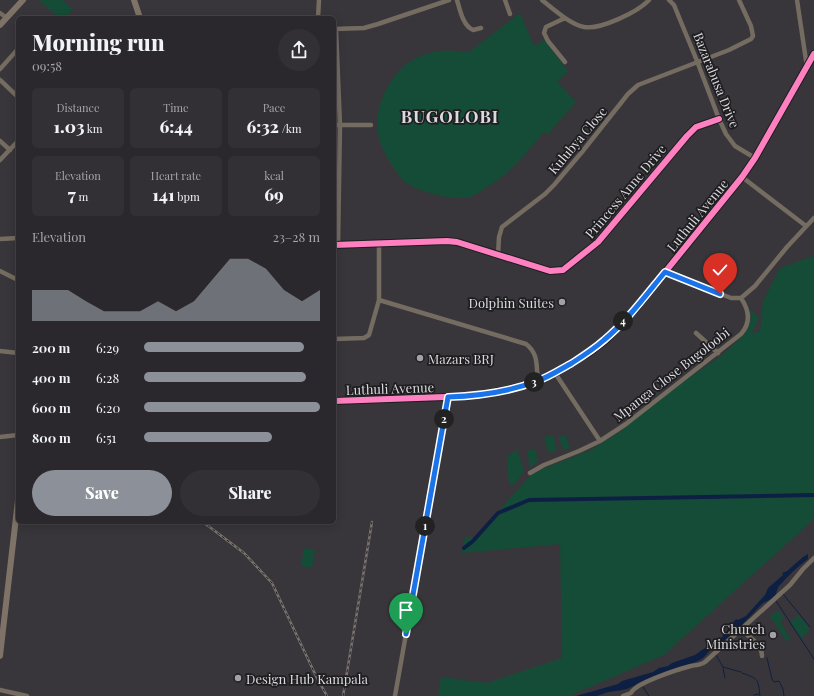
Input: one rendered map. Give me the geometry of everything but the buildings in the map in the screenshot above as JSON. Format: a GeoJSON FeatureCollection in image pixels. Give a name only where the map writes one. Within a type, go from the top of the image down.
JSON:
{"type":"FeatureCollection","features":[{"type":"Feature","properties":{"kind":"main road"},"geometry":{"type":"LineString","coordinates":[[0,25],[23,0]]}},
{"type":"Feature","properties":{"kind":"main road"},"geometry":{"type":"LineString","coordinates":[[134,0],[139,16]]}},
{"type":"Feature","properties":{"kind":"main road"},"geometry":{"type":"LineString","coordinates":[[0,656],[16,517]]}},
{"type":"Feature","properties":{"kind":"street"},"geometry":{"type":"LineString","coordinates":[[318,16],[319,0]]}},
{"type":"Feature","properties":{"kind":"street"},"geometry":{"type":"LineString","coordinates":[[336,29],[364,28],[450,0]]}},
{"type":"Feature","properties":{"kind":"street"},"geometry":{"type":"LineString","coordinates":[[457,0],[461,14],[469,28],[473,30],[481,28]]}},
{"type":"Feature","properties":{"kind":"street"},"geometry":{"type":"LineString","coordinates":[[505,0],[510,14]]}},
{"type":"Feature","properties":{"kind":"street"},"geometry":{"type":"LineString","coordinates":[[542,0],[565,18],[584,27],[592,27],[632,14],[640,9],[649,0]]}},
{"type":"Feature","properties":{"kind":"street","name":"Bazarabusa Drive"},"geometry":{"type":"LineString","coordinates":[[669,0],[674,5],[719,119],[732,142],[755,158]]}},
{"type":"Feature","properties":{"kind":"street","name":"Kulubya Close"},"geometry":{"type":"LineString","coordinates":[[498,255],[502,226],[554,185],[628,94],[638,85],[746,42],[753,36],[751,26],[739,0]]}},
{"type":"Feature","properties":{"kind":"street"},"geometry":{"type":"LineString","coordinates":[[797,0],[807,66]]}},
{"type":"Feature","properties":{"kind":"street"},"geometry":{"type":"LineString","coordinates":[[0,13],[7,18]]}},
{"type":"Feature","properties":{"kind":"street"},"geometry":{"type":"LineString","coordinates":[[565,18],[546,28],[544,33],[548,41],[566,62]]}},
{"type":"Feature","properties":{"kind":"street"},"geometry":{"type":"LineString","coordinates":[[336,48],[340,125],[336,245]]}},
{"type":"Feature","properties":{"kind":"street"},"geometry":{"type":"LineString","coordinates":[[0,69],[16,51]]}},
{"type":"Feature","properties":{"kind":"street","name":"Luthuli Avenue"},"geometry":{"type":"LineString","coordinates":[[336,401],[472,396],[506,390],[538,381],[555,373],[590,352],[606,340],[636,308],[742,177],[755,158],[814,54]]}},
{"type":"Feature","properties":{"kind":"street"},"geometry":{"type":"LineString","coordinates":[[0,80],[16,95]]}},
{"type":"Feature","properties":{"kind":"street","name":"Princess Anne Drive"},"geometry":{"type":"LineString","coordinates":[[336,245],[447,241],[457,242],[550,271],[560,271],[567,268],[598,242],[696,127],[719,119]]}},
{"type":"Feature","properties":{"kind":"street"},"geometry":{"type":"LineString","coordinates":[[336,125],[371,125]]}},
{"type":"Feature","properties":{"kind":"street"},"geometry":{"type":"LineString","coordinates":[[0,141],[10,150]]}},
{"type":"Feature","properties":{"kind":"street"},"geometry":{"type":"LineString","coordinates":[[0,160],[16,143]]}},
{"type":"Feature","properties":{"kind":"street"},"geometry":{"type":"LineString","coordinates":[[742,177],[806,226]]}},
{"type":"Feature","properties":{"kind":"street"},"geometry":{"type":"LineString","coordinates":[[665,272],[731,298],[740,298],[755,286],[814,218]]}},
{"type":"Feature","properties":{"kind":"street"},"geometry":{"type":"LineString","coordinates":[[0,239],[16,238]]}},
{"type":"Feature","properties":{"kind":"street"},"geometry":{"type":"LineString","coordinates":[[336,339],[367,337],[369,335],[379,300],[379,244]]}},
{"type":"Feature","properties":{"kind":"street"},"geometry":{"type":"LineString","coordinates":[[0,271],[16,279]]}},
{"type":"Feature","properties":{"kind":"street","name":"Mpanga Close Bugoloobi"},"geometry":{"type":"LineString","coordinates":[[530,473],[544,465],[579,452],[600,441],[626,424],[741,334],[746,328],[748,319],[747,309],[740,298]]}},
{"type":"Feature","properties":{"kind":"street"},"geometry":{"type":"LineString","coordinates":[[379,300],[526,344],[533,350],[536,357],[538,381]]}},
{"type":"Feature","properties":{"kind":"street"},"geometry":{"type":"LineString","coordinates":[[696,333],[718,353]]}},
{"type":"Feature","properties":{"kind":"street"},"geometry":{"type":"LineString","coordinates":[[0,351],[16,353]]}},
{"type":"Feature","properties":{"kind":"street"},"geometry":{"type":"LineString","coordinates":[[555,373],[600,441]]}},
{"type":"Feature","properties":{"kind":"street"},"geometry":{"type":"LineString","coordinates":[[395,696],[448,397]]}},
{"type":"Feature","properties":{"kind":"street"},"geometry":{"type":"LineString","coordinates":[[0,437],[16,435]]}},
{"type":"Feature","properties":{"kind":"street"},"geometry":{"type":"LineString","coordinates":[[623,696],[631,693],[633,689],[640,684],[702,664],[790,585],[814,558]]}},
{"type":"Feature","properties":{"kind":"street"},"geometry":{"type":"LineString","coordinates":[[741,630],[758,645],[762,650],[762,656]]}},
{"type":"Feature","properties":{"kind":"street"},"geometry":{"type":"LineString","coordinates":[[0,690],[27,696]]}},
{"type":"Feature","properties":{"kind":"green space"},"geometry":{"type":"Polygon","coordinates":[[[39,0],[63,0],[73,10],[66,16],[57,16],[39,0]]]}},
{"type":"Feature","properties":{"kind":"green space"},"geometry":{"type":"Polygon","coordinates":[[[520,13],[534,46],[544,40],[568,71],[557,82],[576,102],[548,134],[544,132],[510,170],[474,195],[463,198],[445,197],[425,192],[408,184],[399,176],[383,150],[379,136],[377,122],[379,111],[386,90],[392,80],[407,64],[422,55],[442,51],[469,52],[520,13]]]}},
{"type":"Feature","properties":{"kind":"green space"},"geometry":{"type":"Polygon","coordinates":[[[814,256],[814,519],[664,655],[569,696],[438,696],[441,677],[487,683],[562,658],[560,544],[462,553],[465,537],[474,538],[531,475],[591,450],[615,435],[686,380],[721,356],[747,332],[751,319],[750,309],[759,318],[752,333],[760,332],[763,301],[780,268],[814,256]]]}},
{"type":"Feature","properties":{"kind":"green space"},"geometry":{"type":"Polygon","coordinates":[[[553,435],[557,450],[548,452],[544,437],[553,435]]]}},
{"type":"Feature","properties":{"kind":"green space"},"geometry":{"type":"Polygon","coordinates":[[[566,435],[570,448],[563,450],[559,437],[566,435]]]}},
{"type":"Feature","properties":{"kind":"green space"},"geometry":{"type":"Polygon","coordinates":[[[535,449],[538,460],[530,468],[527,451],[535,449]]]}},
{"type":"Feature","properties":{"kind":"green space"},"geometry":{"type":"Polygon","coordinates":[[[517,450],[524,471],[514,485],[509,484],[507,456],[517,450]]]}},
{"type":"Feature","properties":{"kind":"green space"},"geometry":{"type":"Polygon","coordinates":[[[304,548],[315,550],[312,568],[301,566],[304,548]]]}},
{"type":"Feature","properties":{"kind":"green space"},"geometry":{"type":"Polygon","coordinates":[[[778,610],[784,619],[780,622],[790,638],[786,641],[770,616],[778,610]]]}},
{"type":"Feature","properties":{"kind":"green space"},"geometry":{"type":"Polygon","coordinates":[[[799,615],[809,628],[808,632],[801,638],[790,622],[799,615]]]}},
{"type":"Feature","properties":{"kind":"water"},"geometry":{"type":"Polygon","coordinates":[[[808,554],[808,559],[779,586],[774,597],[763,603],[726,640],[715,645],[703,658],[638,683],[627,689],[596,696],[576,696],[653,672],[659,668],[695,655],[709,647],[722,637],[736,619],[738,620],[746,616],[765,595],[768,588],[783,575],[782,573],[787,571],[808,554]]]}},
{"type":"Feature","properties":{"kind":"waterway"},"geometry":{"type":"LineString","coordinates":[[464,548],[473,541],[498,513],[529,500],[814,495]]}},
{"type":"Feature","properties":{"kind":"waterway"},"geometry":{"type":"LineString","coordinates":[[783,594],[810,627]]}},
{"type":"Feature","properties":{"kind":"waterway"},"geometry":{"type":"LineString","coordinates":[[776,601],[814,659]]}},
{"type":"Feature","properties":{"kind":"waterway"},"geometry":{"type":"LineString","coordinates":[[716,655],[723,667],[741,672]]}},
{"type":"Feature","properties":{"kind":"waterway"},"geometry":{"type":"LineString","coordinates":[[767,658],[772,679],[774,682],[779,681],[783,689],[784,696]]}},
{"type":"Feature","properties":{"kind":"waterway"},"geometry":{"type":"LineString","coordinates":[[723,668],[725,678]]}},
{"type":"Feature","properties":{"kind":"waterway"},"geometry":{"type":"LineString","coordinates":[[742,673],[757,680],[760,696]]}},
{"type":"Feature","properties":{"kind":"waterway"},"geometry":{"type":"LineString","coordinates":[[643,687],[649,696]]}},
{"type":"Feature","properties":{"kind":"waterway"},"geometry":{"type":"LineString","coordinates":[[754,695],[759,694]]}},
{"type":"Feature","properties":{"kind":"railway"},"geometry":{"type":"LineString","coordinates":[[343,696],[372,522]]}},
{"type":"Feature","properties":{"kind":"railway"},"geometry":{"type":"LineString","coordinates":[[206,524],[244,553],[272,583],[327,696]]}},
{"type":"Feature","properties":{"kind":"cycle path"},"geometry":{"type":"LineString","coordinates":[[336,401],[472,396],[506,390],[538,381],[555,373],[590,352],[606,340],[636,308],[742,177],[755,158],[814,54]]}},
{"type":"Feature","properties":{"kind":"cycle path"},"geometry":{"type":"LineString","coordinates":[[336,245],[447,241],[457,242],[550,271],[563,270],[598,242],[696,127],[719,119]]}},
{"type":"Feature","properties":{"kind":"place","name":"Dolphin Suites"},"geometry":{"type":"Point","coordinates":[562,302]}},
{"type":"Feature","properties":{"kind":"place","name":"Mazars BRJ"},"geometry":{"type":"Point","coordinates":[420,358]}},
{"type":"Feature","properties":{"kind":"place","name":"Church Ministries"},"geometry":{"type":"Point","coordinates":[773,635]}},
{"type":"Feature","properties":{"kind":"place","name":"Design Hub Kampala"},"geometry":{"type":"Point","coordinates":[238,678]}},
{"type":"Feature","properties":{"kind":"district","name":"BUGOLOBI"},"geometry":{"type":"Point","coordinates":[450,116]}},
{"type":"Feature","properties":{"kind":"route"},"geometry":{"type":"LineString","coordinates":[[406,634],[448,397],[472,396],[506,390],[538,381],[555,373],[590,352],[606,340],[636,308],[665,272],[720,294]]}}]}
